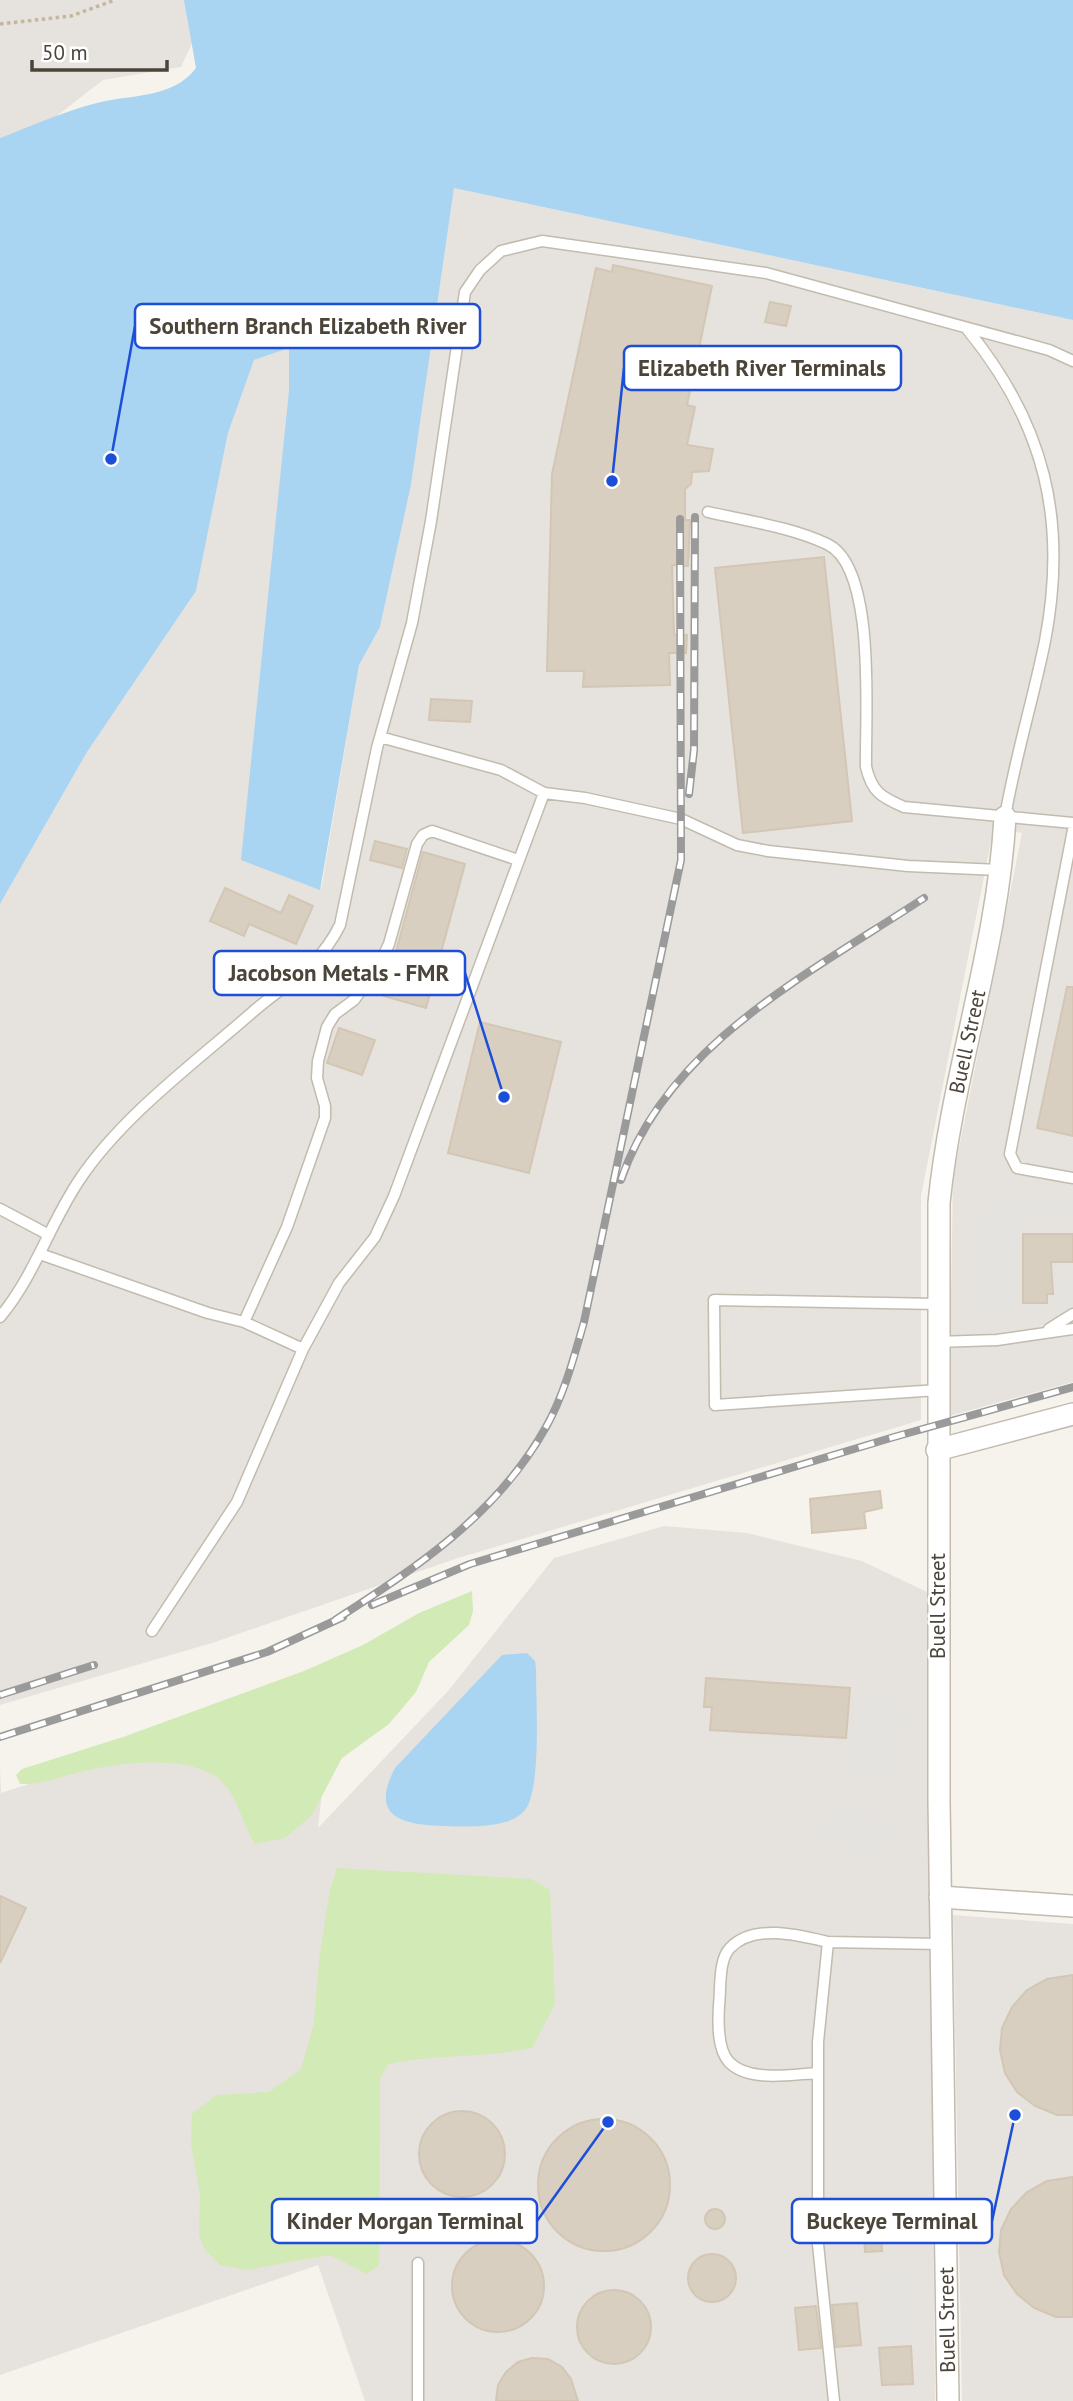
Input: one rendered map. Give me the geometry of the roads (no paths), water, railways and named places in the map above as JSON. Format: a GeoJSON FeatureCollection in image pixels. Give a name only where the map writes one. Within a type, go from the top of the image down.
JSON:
{"type":"FeatureCollection","features":[{"type":"Feature","properties":{"kind":"street","name":"Buell Street"},"geometry":{"type":"LineString","coordinates":[[948,2401],[940,1944],[937,1450],[939,1203],[943,1159],[1000,870],[1005,817]]}},
{"type":"Feature","properties":{"kind":"street"},"geometry":{"type":"LineString","coordinates":[[937,1450],[1073,1414]]}},
{"type":"Feature","properties":{"kind":"street"},"geometry":{"type":"LineString","coordinates":[[940,1897],[1073,1906]]}},
{"type":"Feature","properties":{"kind":"lane"},"geometry":{"type":"LineString","coordinates":[[0,1317],[22,1287],[79,1180],[125,1126],[269,998],[297,980],[331,943],[340,925],[380,737],[412,622],[431,521],[465,292],[480,270],[501,251],[542,241],[766,273],[845,292],[967,329],[1049,350],[1073,360]]}},
{"type":"Feature","properties":{"kind":"lane"},"geometry":{"type":"LineString","coordinates":[[967,329],[1002,376],[1019,407],[1045,478],[1053,520],[1052,592],[1045,641],[1005,817]]}},
{"type":"Feature","properties":{"kind":"lane"},"geometry":{"type":"LineString","coordinates":[[708,512],[829,544],[843,555],[855,577],[862,604],[866,767],[870,785],[878,796],[904,807],[1073,823]]}},
{"type":"Feature","properties":{"kind":"lane"},"geometry":{"type":"LineString","coordinates":[[380,737],[501,770],[544,793],[585,798],[681,819],[737,845],[768,851],[908,866],[1000,870]]}},
{"type":"Feature","properties":{"kind":"lane"},"geometry":{"type":"LineString","coordinates":[[152,1631],[237,1502],[303,1349],[339,1283],[375,1237],[394,1196],[544,793]]}},
{"type":"Feature","properties":{"kind":"lane"},"geometry":{"type":"LineString","coordinates":[[1073,830],[1010,1154],[1017,1167],[1073,1178]]}},
{"type":"Feature","properties":{"kind":"lane"},"geometry":{"type":"LineString","coordinates":[[244,1322],[287,1227],[325,1118],[325,1106],[317,1077],[318,1061],[327,1027],[335,1014],[354,1000],[384,955],[416,844],[423,835],[432,831],[518,860]]}},
{"type":"Feature","properties":{"kind":"lane"},"geometry":{"type":"LineString","coordinates":[[0,1209],[49,1235]]}},
{"type":"Feature","properties":{"kind":"lane"},"geometry":{"type":"LineString","coordinates":[[40,1254],[208,1313],[244,1322],[303,1349]]}},
{"type":"Feature","properties":{"kind":"lane"},"geometry":{"type":"LineString","coordinates":[[937,1390],[715,1405],[714,1300],[938,1304]]}},
{"type":"Feature","properties":{"kind":"lane"},"geometry":{"type":"LineString","coordinates":[[1046,1331],[1073,1314]]}},
{"type":"Feature","properties":{"kind":"lane"},"geometry":{"type":"LineString","coordinates":[[937,1342],[997,1340],[1073,1329]]}},
{"type":"Feature","properties":{"kind":"lane"},"geometry":{"type":"LineString","coordinates":[[818,2073],[777,2075],[743,2071],[729,2063],[722,2049],[718,2018],[723,1964],[729,1949],[749,1937],[769,1934],[797,1934],[828,1942],[940,1944]]}},
{"type":"Feature","properties":{"kind":"lane"},"geometry":{"type":"LineString","coordinates":[[828,1942],[818,2073],[818,2244],[834,2401]]}},
{"type":"Feature","properties":{"kind":"lane"},"geometry":{"type":"LineString","coordinates":[[418,2263],[418,2401]]}},
{"type":"Feature","properties":{"kind":"water"},"geometry":{"type":"Polygon","coordinates":[[[184,0],[1073,0],[1073,320],[454,188],[411,485],[380,627],[359,665],[320,890],[241,860],[289,391],[289,348],[254,360],[228,433],[196,591],[87,752],[0,904],[0,138],[60,114],[110,100],[151,94],[187,78],[196,68],[184,0]]]}},
{"type":"Feature","properties":{"kind":"water"},"geometry":{"type":"Polygon","coordinates":[[[527,1653],[535,1661],[536,1669],[537,1741],[534,1779],[525,1810],[508,1821],[476,1826],[417,1824],[395,1816],[388,1808],[386,1798],[395,1768],[502,1655],[527,1653]]]}},
{"type":"Feature","properties":{"kind":"railway"},"geometry":{"type":"LineString","coordinates":[[689,794],[694,750],[695,517]]}},
{"type":"Feature","properties":{"kind":"railway"},"geometry":{"type":"LineString","coordinates":[[335,1620],[396,1580],[453,1537],[504,1487],[546,1427],[572,1362],[584,1322],[681,860],[680,519]]}},
{"type":"Feature","properties":{"kind":"railway"},"geometry":{"type":"LineString","coordinates":[[621,1180],[643,1132],[672,1089],[708,1051],[748,1016],[791,984],[924,898]]}},
{"type":"Feature","properties":{"kind":"railway"},"geometry":{"type":"LineString","coordinates":[[372,1605],[470,1564],[894,1437],[1073,1387]]}},
{"type":"Feature","properties":{"kind":"railway"},"geometry":{"type":"LineString","coordinates":[[0,1737],[267,1652],[343,1617]]}},
{"type":"Feature","properties":{"kind":"railway"},"geometry":{"type":"LineString","coordinates":[[0,1695],[94,1665]]}},
{"type":"Feature","properties":{"kind":"place","name":"Southern Branch Elizabeth River"},"geometry":{"type":"Point","coordinates":[111,459]}},
{"type":"Feature","properties":{"kind":"place","name":"Elizabeth River Terminals"},"geometry":{"type":"Point","coordinates":[612,481]}},
{"type":"Feature","properties":{"kind":"place","name":"Jacobson Metals - FMR"},"geometry":{"type":"Point","coordinates":[504,1097]}},
{"type":"Feature","properties":{"kind":"place","name":"Buckeye Terminal"},"geometry":{"type":"Point","coordinates":[1015,2115]}},
{"type":"Feature","properties":{"kind":"place","name":"Kinder Morgan Terminal"},"geometry":{"type":"Point","coordinates":[608,2122]}}]}
